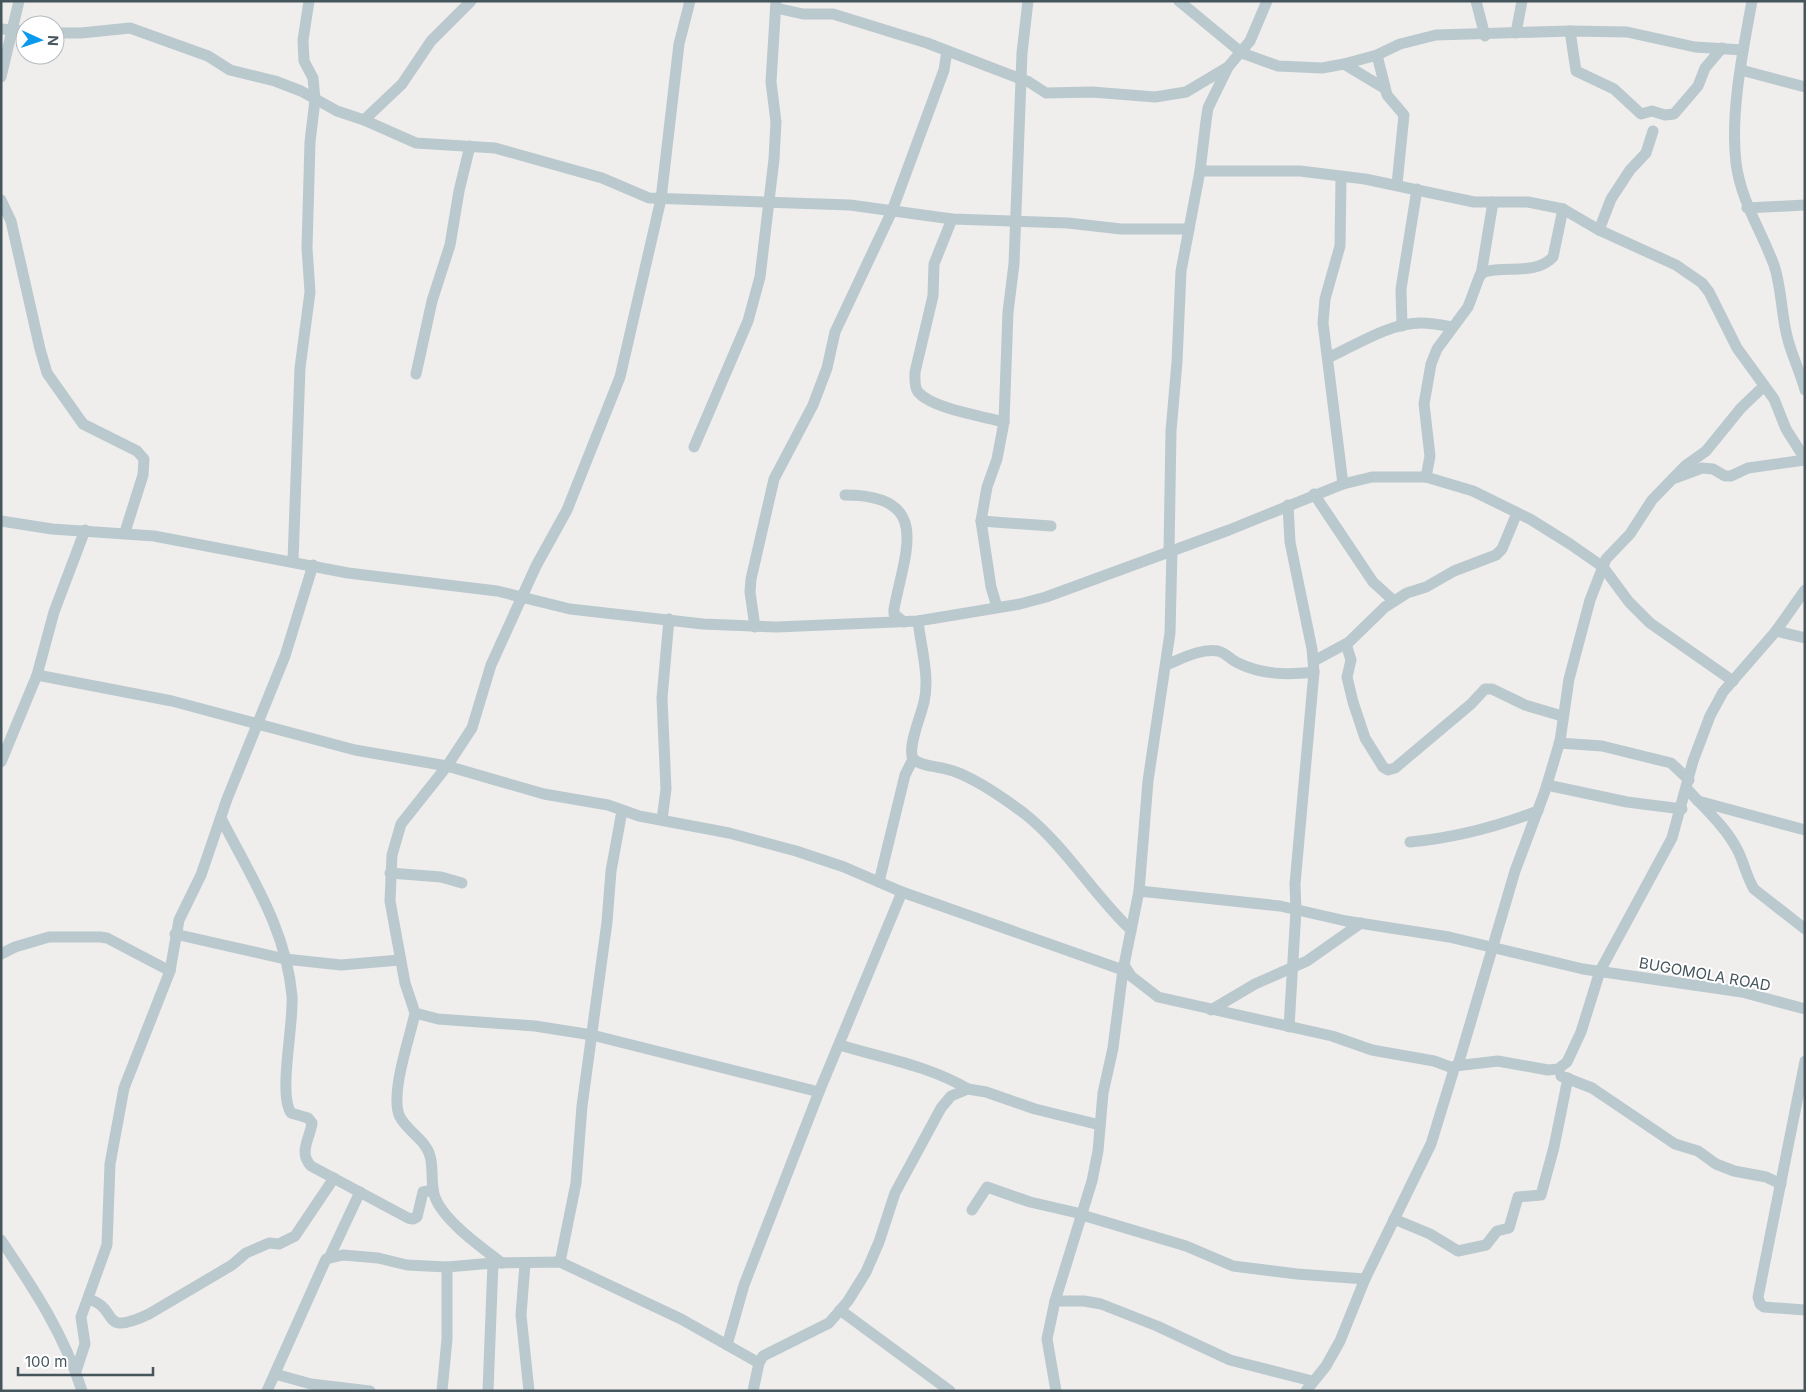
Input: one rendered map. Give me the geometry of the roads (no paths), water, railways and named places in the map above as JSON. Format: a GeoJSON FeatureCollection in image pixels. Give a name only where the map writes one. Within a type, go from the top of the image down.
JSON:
{"type":"FeatureCollection","features":[{"type":"Feature","properties":{"kind":"street"},"geometry":{"type":"LineString","coordinates":[[19,1],[19,15]]}},
{"type":"Feature","properties":{"kind":"street"},"geometry":{"type":"LineString","coordinates":[[293,560],[300,368],[310,292],[307,248],[310,148],[315,100],[313,78],[304,61],[303,52],[304,28],[309,1]]}},
{"type":"Feature","properties":{"kind":"street"},"geometry":{"type":"LineString","coordinates":[[364,120],[402,84],[431,41],[470,1]]}},
{"type":"Feature","properties":{"kind":"street"},"geometry":{"type":"LineString","coordinates":[[498,1263],[451,1222],[436,1200],[433,1190],[433,1171],[428,1151],[406,1125],[398,1110],[400,1077],[415,1013],[400,960],[390,901],[390,873],[396,834],[401,824],[447,766],[472,728],[491,664],[523,598],[536,566],[567,510],[620,377],[661,199],[679,44],[690,1]]}},
{"type":"Feature","properties":{"kind":"street"},"geometry":{"type":"LineString","coordinates":[[997,607],[991,587],[980,521],[987,487],[997,459],[1004,422],[1006,353],[1014,264],[1023,40],[1028,1]]}},
{"type":"Feature","properties":{"kind":"street"},"geometry":{"type":"LineString","coordinates":[[1179,1],[1242,53],[1251,58],[1291,68],[1322,68],[1344,64],[1377,55],[1400,44],[1436,36],[1485,36],[1570,31],[1627,32],[1695,47],[1743,50]]}},
{"type":"Feature","properties":{"kind":"street"},"geometry":{"type":"LineString","coordinates":[[1476,1],[1485,36]]}},
{"type":"Feature","properties":{"kind":"street"},"geometry":{"type":"LineString","coordinates":[[1516,33],[1522,1]]}},
{"type":"Feature","properties":{"kind":"street"},"geometry":{"type":"LineString","coordinates":[[1752,1],[1743,50],[1735,123],[1736,162],[1747,208],[1774,266],[1780,285],[1786,334],[1805,390]]}},
{"type":"Feature","properties":{"kind":"street"},"geometry":{"type":"LineString","coordinates":[[694,447],[748,321],[760,277],[770,201],[776,122],[771,82],[776,4],[803,14],[833,14],[1022,79],[1046,93],[1092,92],[1155,97],[1186,92],[1228,67],[1242,53],[1250,41],[1266,2]]}},
{"type":"Feature","properties":{"kind":"street"},"geometry":{"type":"LineString","coordinates":[[65,33],[130,28],[208,56],[230,70],[275,81],[301,91],[337,111],[364,120],[380,129],[416,143],[495,148],[595,176],[639,194],[661,199],[850,205],[952,219],[1068,223],[1121,229],[1189,229]]}},
{"type":"Feature","properties":{"kind":"street"},"geometry":{"type":"LineString","coordinates":[[1,29],[15,30]]}},
{"type":"Feature","properties":{"kind":"street"},"geometry":{"type":"LineString","coordinates":[[1570,31],[1576,72],[1614,88],[1641,114],[1652,111],[1665,115],[1674,114],[1698,86],[1705,68],[1722,48]]}},
{"type":"Feature","properties":{"kind":"street"},"geometry":{"type":"LineString","coordinates":[[1,77],[15,40]]}},
{"type":"Feature","properties":{"kind":"street"},"geometry":{"type":"LineString","coordinates":[[755,627],[750,592],[751,579],[774,479],[812,405],[827,368],[835,332],[892,211],[944,70],[947,52]]}},
{"type":"Feature","properties":{"kind":"street"},"geometry":{"type":"LineString","coordinates":[[1377,55],[1384,88],[1390,99],[1404,115],[1398,184]]}},
{"type":"Feature","properties":{"kind":"street"},"geometry":{"type":"LineString","coordinates":[[1344,64],[1384,88]]}},
{"type":"Feature","properties":{"kind":"street"},"geometry":{"type":"LineString","coordinates":[[1056,1391],[1047,1339],[1055,1301],[1097,1159],[1100,1125],[1123,967],[1139,891],[1148,782],[1170,633],[1170,431],[1177,362],[1181,271],[1200,171],[1208,108],[1228,67]]}},
{"type":"Feature","properties":{"kind":"street"},"geometry":{"type":"LineString","coordinates":[[1741,70],[1805,87]]}},
{"type":"Feature","properties":{"kind":"street"},"geometry":{"type":"LineString","coordinates":[[1599,230],[1611,199],[1630,170],[1646,153],[1653,130]]}},
{"type":"Feature","properties":{"kind":"street"},"geometry":{"type":"LineString","coordinates":[[416,374],[432,301],[450,245],[459,191],[470,146]]}},
{"type":"Feature","properties":{"kind":"street"},"geometry":{"type":"LineString","coordinates":[[1200,171],[1300,171],[1398,184],[1463,200],[1541,203],[1563,209],[1599,230],[1676,265],[1702,283],[1709,292],[1738,348],[1774,399],[1786,429],[1805,459],[1748,468],[1729,476],[1713,469],[1702,468],[1671,479]]}},
{"type":"Feature","properties":{"kind":"street"},"geometry":{"type":"LineString","coordinates":[[1341,176],[1340,246],[1325,300],[1323,323],[1343,484]]}},
{"type":"Feature","properties":{"kind":"street"},"geometry":{"type":"LineString","coordinates":[[1402,326],[1401,289],[1417,189]]}},
{"type":"Feature","properties":{"kind":"street"},"geometry":{"type":"LineString","coordinates":[[1,200],[11,221],[40,349],[48,372],[83,424],[137,451],[144,459],[143,475],[126,532]]}},
{"type":"Feature","properties":{"kind":"street"},"geometry":{"type":"LineString","coordinates":[[1426,477],[1430,456],[1424,404],[1433,358],[1452,327],[1468,307],[1481,275],[1493,202]]}},
{"type":"Feature","properties":{"kind":"street"},"geometry":{"type":"LineString","coordinates":[[1747,208],[1805,205]]}},
{"type":"Feature","properties":{"kind":"street"},"geometry":{"type":"LineString","coordinates":[[1481,275],[1493,270],[1526,270],[1550,260],[1555,253],[1563,209]]}},
{"type":"Feature","properties":{"kind":"street"},"geometry":{"type":"LineString","coordinates":[[952,219],[934,264],[933,296],[915,372],[915,384],[917,391],[957,411],[1004,422]]}},
{"type":"Feature","properties":{"kind":"street"},"geometry":{"type":"LineString","coordinates":[[1328,358],[1382,332],[1402,326],[1422,322],[1452,327]]}},
{"type":"Feature","properties":{"kind":"street"},"geometry":{"type":"LineString","coordinates":[[1055,1301],[1084,1301],[1101,1304],[1157,1326],[1230,1360],[1309,1386],[1326,1366],[1340,1342],[1365,1279],[1431,1144],[1515,871],[1547,785],[1559,743],[1569,679],[1590,600],[1603,567],[1610,552],[1625,540],[1647,506],[1671,479],[1706,452],[1741,408],[1764,386]]}},
{"type":"Feature","properties":{"kind":"street"},"geometry":{"type":"LineString","coordinates":[[1,521],[52,529],[126,532],[293,560],[348,573],[497,591],[570,609],[755,627],[918,621],[1046,598],[1229,530],[1288,504],[1343,484],[1372,477],[1426,477],[1473,491],[1517,513],[1570,544],[1603,567],[1630,602],[1650,623],[1734,680]]}},
{"type":"Feature","properties":{"kind":"street"},"geometry":{"type":"LineString","coordinates":[[845,494],[880,498],[901,514],[906,524],[909,542],[894,609],[894,614],[904,622]]}},
{"type":"Feature","properties":{"kind":"street"},"geometry":{"type":"LineString","coordinates":[[1314,494],[1373,582],[1394,601]]}},
{"type":"Feature","properties":{"kind":"street"},"geometry":{"type":"LineString","coordinates":[[1288,504],[1290,542],[1314,666],[1296,861],[1296,910],[1289,1027]]}},
{"type":"Feature","properties":{"kind":"street"},"geometry":{"type":"LineString","coordinates":[[1166,665],[1210,651],[1225,654],[1235,662],[1255,671],[1277,674],[1314,666],[1346,644],[1394,601],[1409,592],[1426,587],[1454,571],[1496,555],[1502,549],[1517,513]]}},
{"type":"Feature","properties":{"kind":"street"},"geometry":{"type":"LineString","coordinates":[[980,521],[1051,526]]}},
{"type":"Feature","properties":{"kind":"street"},"geometry":{"type":"LineString","coordinates":[[1,762],[37,675],[54,612],[85,530]]}},
{"type":"Feature","properties":{"kind":"street"},"geometry":{"type":"LineString","coordinates":[[76,1371],[85,1344],[81,1317],[107,1246],[110,1164],[118,1107],[170,971],[175,934],[179,920],[201,875],[222,820],[227,799],[285,656],[313,565]]}},
{"type":"Feature","properties":{"kind":"street"},"geometry":{"type":"LineString","coordinates":[[1548,1070],[1558,1069],[1567,1062],[1581,1032],[1600,971],[1672,838],[1710,716],[1723,692],[1776,631],[1805,590]]}},
{"type":"Feature","properties":{"kind":"street"},"geometry":{"type":"LineString","coordinates":[[662,820],[666,789],[662,698],[669,619]]}},
{"type":"Feature","properties":{"kind":"street"},"geometry":{"type":"LineString","coordinates":[[879,882],[905,774],[912,759],[911,746],[922,714],[927,686],[918,621]]}},
{"type":"Feature","properties":{"kind":"street"},"geometry":{"type":"LineString","coordinates":[[1776,631],[1805,638]]}},
{"type":"Feature","properties":{"kind":"street"},"geometry":{"type":"LineString","coordinates":[[1346,644],[1352,660],[1347,680],[1360,722],[1375,755],[1383,768],[1388,770],[1395,768],[1471,704],[1485,688],[1492,689],[1525,705],[1562,716]]}},
{"type":"Feature","properties":{"kind":"street"},"geometry":{"type":"LineString","coordinates":[[37,675],[172,701],[355,750],[447,766],[544,794],[608,805],[622,811],[729,833],[796,851],[844,867],[902,892],[1123,967],[1131,976],[1158,997],[1332,1036],[1372,1050],[1434,1061],[1456,1067],[1498,1062],[1548,1070],[1592,1088],[1674,1144],[1698,1151],[1716,1164],[1740,1172],[1766,1177],[1781,1184]]}},
{"type":"Feature","properties":{"kind":"street"},"geometry":{"type":"LineString","coordinates":[[1559,743],[1602,746],[1668,762],[1730,838],[1738,850],[1748,880],[1754,889],[1805,929]]}},
{"type":"Feature","properties":{"kind":"street"},"geometry":{"type":"LineString","coordinates":[[912,759],[919,763],[945,767],[959,773],[1024,814],[1064,852],[1116,916],[1131,930]]}},
{"type":"Feature","properties":{"kind":"street"},"geometry":{"type":"LineString","coordinates":[[1547,785],[1627,802],[1682,809]]}},
{"type":"Feature","properties":{"kind":"street"},"geometry":{"type":"LineString","coordinates":[[1698,801],[1805,830]]}},
{"type":"Feature","properties":{"kind":"street"},"geometry":{"type":"LineString","coordinates":[[560,1262],[576,1184],[582,1106],[611,871],[622,811]]}},
{"type":"Feature","properties":{"kind":"street"},"geometry":{"type":"LineString","coordinates":[[1410,842],[1441,839],[1474,832],[1538,811]]}},
{"type":"Feature","properties":{"kind":"street"},"geometry":{"type":"LineString","coordinates":[[222,820],[268,906],[281,938],[292,995],[293,1019],[286,1090],[288,1109],[291,1114],[311,1119],[311,1133],[304,1151],[305,1160],[310,1166],[395,1213],[413,1219],[417,1217],[421,1194],[433,1190]]}},
{"type":"Feature","properties":{"kind":"street"},"geometry":{"type":"LineString","coordinates":[[390,873],[441,877],[462,883]]}},
{"type":"Feature","properties":{"kind":"street","name":"BUGOMOLA ROAD"},"geometry":{"type":"LineString","coordinates":[[1139,891],[1226,899],[1449,937],[1539,959],[1600,971],[1742,992],[1805,1009]]}},
{"type":"Feature","properties":{"kind":"street"},"geometry":{"type":"LineString","coordinates":[[727,1345],[744,1285],[819,1092],[902,892]]}},
{"type":"Feature","properties":{"kind":"street"},"geometry":{"type":"LineString","coordinates":[[1211,1010],[1254,984],[1307,961],[1361,922]]}},
{"type":"Feature","properties":{"kind":"street"},"geometry":{"type":"LineString","coordinates":[[175,934],[285,959],[341,965],[400,960]]}},
{"type":"Feature","properties":{"kind":"street"},"geometry":{"type":"LineString","coordinates":[[1,954],[15,947],[49,937],[100,937],[107,938],[170,971]]}},
{"type":"Feature","properties":{"kind":"street"},"geometry":{"type":"LineString","coordinates":[[415,1013],[438,1019],[535,1026],[592,1035],[819,1092]]}},
{"type":"Feature","properties":{"kind":"street"},"geometry":{"type":"LineString","coordinates":[[840,1045],[926,1071],[956,1082],[968,1089],[986,1092],[1035,1109],[1100,1125]]}},
{"type":"Feature","properties":{"kind":"street"},"geometry":{"type":"LineString","coordinates":[[1805,1062],[1758,1300],[1764,1307],[1805,1310]]}},
{"type":"Feature","properties":{"kind":"street"},"geometry":{"type":"LineString","coordinates":[[1394,1219],[1430,1234],[1458,1251],[1486,1245],[1497,1231],[1509,1228],[1518,1197],[1541,1196],[1554,1147],[1568,1078]]}},
{"type":"Feature","properties":{"kind":"street"},"geometry":{"type":"LineString","coordinates":[[753,1391],[759,1363],[763,1356],[794,1342],[829,1322],[840,1310],[866,1272],[879,1242],[895,1193],[941,1108],[951,1096],[968,1089]]}},
{"type":"Feature","properties":{"kind":"street"},"geometry":{"type":"LineString","coordinates":[[88,1299],[98,1303],[112,1322],[116,1323],[135,1320],[149,1314],[232,1265],[246,1253],[269,1243],[279,1244],[295,1236],[334,1178]]}},
{"type":"Feature","properties":{"kind":"street"},"geometry":{"type":"LineString","coordinates":[[972,1210],[987,1187],[1030,1202],[1082,1214],[1186,1246],[1233,1266],[1297,1274],[1365,1279]]}},
{"type":"Feature","properties":{"kind":"street"},"geometry":{"type":"LineString","coordinates":[[267,1391],[317,1276],[329,1258],[360,1192]]}},
{"type":"Feature","properties":{"kind":"street"},"geometry":{"type":"LineString","coordinates":[[1,1240],[62,1337],[82,1391]]}},
{"type":"Feature","properties":{"kind":"street"},"geometry":{"type":"LineString","coordinates":[[329,1258],[334,1255],[354,1255],[407,1265],[447,1267],[498,1263],[560,1262],[681,1319],[759,1363]]}},
{"type":"Feature","properties":{"kind":"street"},"geometry":{"type":"LineString","coordinates":[[488,1391],[498,1263]]}},
{"type":"Feature","properties":{"kind":"street"},"geometry":{"type":"LineString","coordinates":[[525,1264],[521,1315],[529,1391]]}},
{"type":"Feature","properties":{"kind":"street"},"geometry":{"type":"LineString","coordinates":[[442,1391],[447,1340],[447,1267]]}},
{"type":"Feature","properties":{"kind":"street"},"geometry":{"type":"LineString","coordinates":[[840,1310],[950,1391]]}},
{"type":"Feature","properties":{"kind":"street"},"geometry":{"type":"LineString","coordinates":[[275,1374],[311,1384],[370,1391]]}}]}
